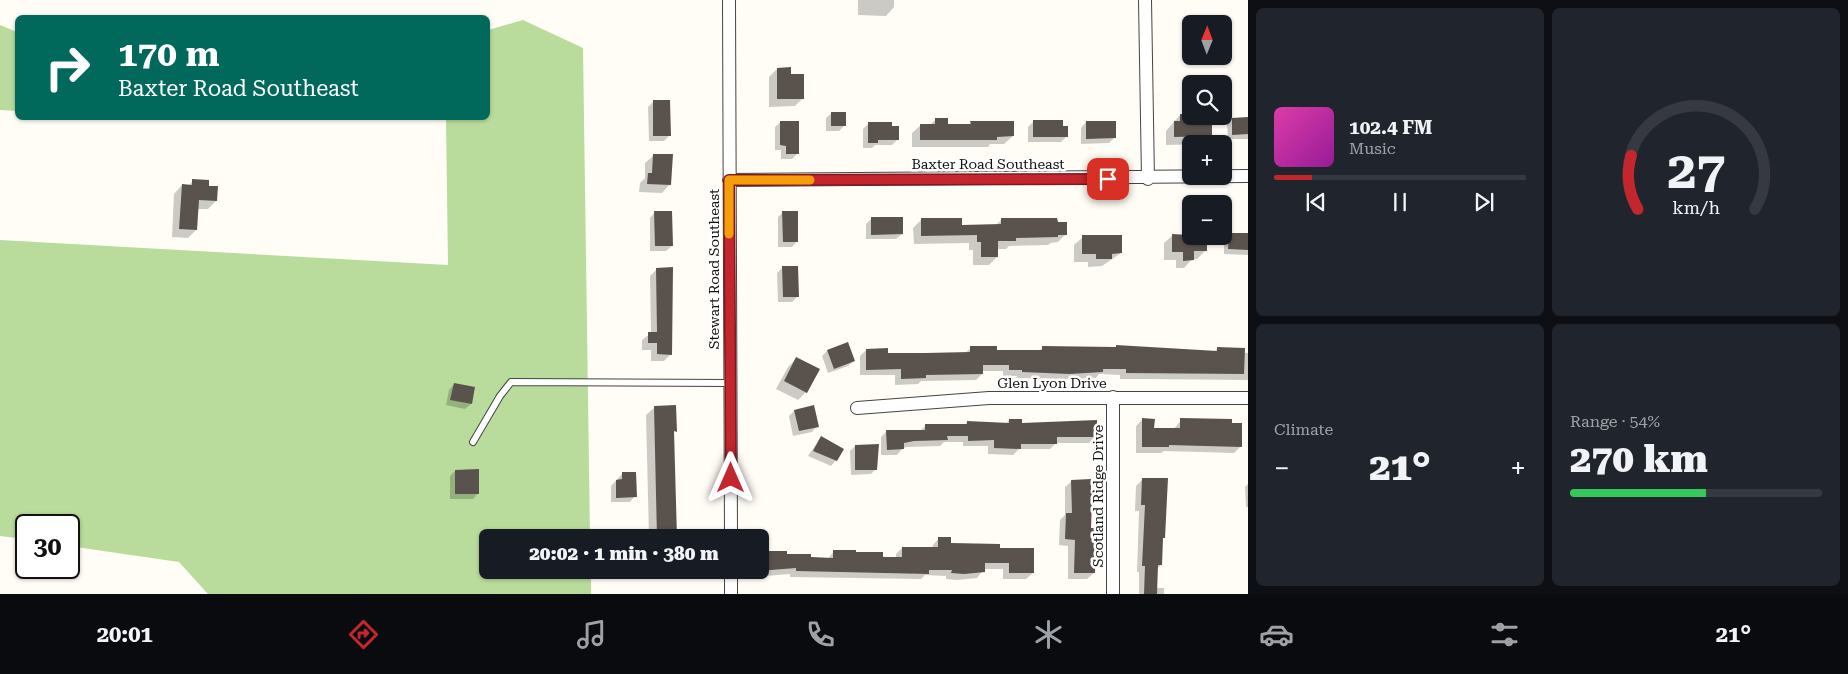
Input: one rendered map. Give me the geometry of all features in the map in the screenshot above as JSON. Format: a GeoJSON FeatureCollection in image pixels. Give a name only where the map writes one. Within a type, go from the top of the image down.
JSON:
{"type":"FeatureCollection","features":[{"type":"Feature","properties":{"kind":"street","name":"Stewart Road Southeast"},"geometry":{"type":"LineString","coordinates":[[729,0],[731,529]]}},
{"type":"Feature","properties":{"kind":"street"},"geometry":{"type":"LineString","coordinates":[[1145,0],[1148,178]]}},
{"type":"Feature","properties":{"kind":"street","name":"Baxter Road Southeast"},"geometry":{"type":"LineString","coordinates":[[729,180],[1248,176]]}},
{"type":"Feature","properties":{"kind":"street","name":"Scotland Ridge Drive"},"geometry":{"type":"LineString","coordinates":[[1113,398],[1113,594]]}},
{"type":"Feature","properties":{"kind":"street","name":"Glen Lyon Drive"},"geometry":{"type":"LineString","coordinates":[[857,408],[961,399],[1248,398]]}},
{"type":"Feature","properties":{"kind":"street"},"geometry":{"type":"LineString","coordinates":[[731,579],[732,594]]}},
{"type":"Feature","properties":{"kind":"lane"},"geometry":{"type":"LineString","coordinates":[[473,442],[500,396],[511,382],[730,383]]}},
{"type":"Feature","properties":{"kind":"green space"},"geometry":{"type":"Polygon","coordinates":[[[523,20],[583,48],[590,529],[479,529],[479,579],[591,579],[591,594],[208,594],[179,562],[80,548],[80,514],[15,514],[15,538],[0,536],[0,240],[448,265],[446,120],[490,120],[490,29],[523,20]]]}},
{"type":"Feature","properties":{"kind":"green space"},"geometry":{"type":"Polygon","coordinates":[[[0,25],[15,31],[15,111],[0,110],[0,25]]]}},
{"type":"Feature","properties":{"kind":"building"},"geometry":{"type":"Polygon","coordinates":[[[791,67],[791,74],[804,74],[804,99],[777,99],[777,68],[791,67]]]}},
{"type":"Feature","properties":{"kind":"building"},"geometry":{"type":"Polygon","coordinates":[[[653,100],[670,100],[671,136],[653,136],[653,100]]]}},
{"type":"Feature","properties":{"kind":"building"},"geometry":{"type":"Polygon","coordinates":[[[831,112],[846,112],[846,126],[831,126],[831,112]]]}},
{"type":"Feature","properties":{"kind":"building"},"geometry":{"type":"Polygon","coordinates":[[[1180,114],[1182,114],[1182,125],[1212,125],[1212,135],[1182,135],[1182,137],[1174,137],[1174,121],[1180,121],[1180,114]]]}},
{"type":"Feature","properties":{"kind":"building"},"geometry":{"type":"Polygon","coordinates":[[[1248,117],[1248,134],[1232,135],[1232,118],[1248,117]]]}},
{"type":"Feature","properties":{"kind":"building"},"geometry":{"type":"Polygon","coordinates":[[[935,118],[948,118],[948,124],[971,124],[970,121],[1014,121],[1014,136],[997,137],[997,140],[920,140],[920,124],[935,124],[935,118]]]}},
{"type":"Feature","properties":{"kind":"building"},"geometry":{"type":"Polygon","coordinates":[[[1033,120],[1063,120],[1063,126],[1068,126],[1068,137],[1033,137],[1033,120]]]}},
{"type":"Feature","properties":{"kind":"building"},"geometry":{"type":"Polygon","coordinates":[[[780,121],[799,121],[799,154],[786,154],[786,146],[780,145],[780,121]]]}},
{"type":"Feature","properties":{"kind":"building"},"geometry":{"type":"Polygon","coordinates":[[[1086,121],[1116,121],[1116,138],[1086,139],[1086,121]]]}},
{"type":"Feature","properties":{"kind":"building"},"geometry":{"type":"Polygon","coordinates":[[[868,122],[892,122],[892,126],[899,126],[899,140],[878,140],[878,143],[868,143],[868,122]]]}},
{"type":"Feature","properties":{"kind":"building"},"geometry":{"type":"Polygon","coordinates":[[[653,154],[673,154],[671,185],[647,184],[648,173],[652,173],[653,154]]]}},
{"type":"Feature","properties":{"kind":"building"},"geometry":{"type":"Polygon","coordinates":[[[192,179],[209,180],[209,186],[218,186],[217,201],[199,200],[197,230],[179,229],[182,184],[192,185],[192,179]]]}},
{"type":"Feature","properties":{"kind":"building"},"geometry":{"type":"Polygon","coordinates":[[[654,211],[672,211],[673,246],[655,246],[654,211]]]}},
{"type":"Feature","properties":{"kind":"building"},"geometry":{"type":"Polygon","coordinates":[[[782,211],[798,211],[798,242],[783,242],[782,211]]]}},
{"type":"Feature","properties":{"kind":"building"},"geometry":{"type":"Polygon","coordinates":[[[871,217],[903,217],[903,234],[871,235],[871,217]]]}},
{"type":"Feature","properties":{"kind":"building"},"geometry":{"type":"Polygon","coordinates":[[[921,218],[962,218],[962,225],[1001,224],[1001,218],[1057,218],[1058,222],[1067,222],[1067,235],[1016,238],[1016,241],[998,241],[998,257],[981,257],[981,242],[977,242],[977,235],[921,236],[921,218]]]}},
{"type":"Feature","properties":{"kind":"building"},"geometry":{"type":"Polygon","coordinates":[[[1232,233],[1248,233],[1248,250],[1228,249],[1228,245],[1232,245],[1232,233]]]}},
{"type":"Feature","properties":{"kind":"building"},"geometry":{"type":"Polygon","coordinates":[[[1172,234],[1182,235],[1182,245],[1207,245],[1207,251],[1194,251],[1194,260],[1183,261],[1183,252],[1172,252],[1172,234]]]}},
{"type":"Feature","properties":{"kind":"building"},"geometry":{"type":"Polygon","coordinates":[[[1082,235],[1122,235],[1122,253],[1112,254],[1112,259],[1096,259],[1096,254],[1082,254],[1082,235]]]}},
{"type":"Feature","properties":{"kind":"building"},"geometry":{"type":"Polygon","coordinates":[[[782,266],[798,266],[799,297],[783,297],[782,266]]]}},
{"type":"Feature","properties":{"kind":"building"},"geometry":{"type":"Polygon","coordinates":[[[673,267],[672,355],[657,354],[657,343],[648,343],[648,332],[657,332],[656,268],[673,267]]]}},
{"type":"Feature","properties":{"kind":"building"},"geometry":{"type":"Polygon","coordinates":[[[848,342],[855,361],[834,369],[827,350],[848,342]]]}},
{"type":"Feature","properties":{"kind":"building"},"geometry":{"type":"Polygon","coordinates":[[[1116,345],[1217,351],[1217,347],[1245,348],[1244,374],[1126,373],[1126,369],[1103,369],[1103,372],[1069,374],[1022,372],[1022,370],[1009,370],[1009,365],[983,365],[983,374],[926,375],[926,378],[901,379],[901,369],[866,370],[866,349],[888,348],[888,353],[925,353],[970,352],[970,346],[997,346],[997,350],[1042,350],[1042,346],[1116,347],[1116,345]]]}},
{"type":"Feature","properties":{"kind":"building"},"geometry":{"type":"Polygon","coordinates":[[[796,357],[820,369],[807,393],[784,381],[796,357]]]}},
{"type":"Feature","properties":{"kind":"building"},"geometry":{"type":"Polygon","coordinates":[[[454,383],[475,387],[472,404],[450,400],[454,383]]]}},
{"type":"Feature","properties":{"kind":"building"},"geometry":{"type":"Polygon","coordinates":[[[676,405],[677,432],[674,431],[677,529],[657,529],[654,406],[676,405]]]}},
{"type":"Feature","properties":{"kind":"building"},"geometry":{"type":"Polygon","coordinates":[[[814,405],[819,427],[799,431],[794,410],[814,405]]]}},
{"type":"Feature","properties":{"kind":"building"},"geometry":{"type":"Polygon","coordinates":[[[1142,418],[1155,419],[1154,428],[1180,428],[1180,418],[1232,419],[1232,423],[1242,423],[1242,447],[1169,445],[1169,447],[1142,447],[1142,418]]]}},
{"type":"Feature","properties":{"kind":"building"},"geometry":{"type":"Polygon","coordinates":[[[1009,419],[1022,419],[1022,423],[1097,420],[1097,437],[1057,437],[1057,444],[1021,444],[1021,449],[994,448],[994,440],[968,441],[968,436],[947,436],[948,440],[914,441],[904,443],[904,449],[887,450],[886,430],[925,430],[925,424],[967,424],[967,421],[1009,423],[1009,419]]]}},
{"type":"Feature","properties":{"kind":"building"},"geometry":{"type":"Polygon","coordinates":[[[821,436],[844,449],[837,461],[813,451],[821,436]]]}},
{"type":"Feature","properties":{"kind":"building"},"geometry":{"type":"Polygon","coordinates":[[[879,444],[877,470],[855,470],[855,445],[879,444]]]}},
{"type":"Feature","properties":{"kind":"building"},"geometry":{"type":"Polygon","coordinates":[[[479,469],[479,494],[455,494],[455,470],[479,469]]]}},
{"type":"Feature","properties":{"kind":"building"},"geometry":{"type":"Polygon","coordinates":[[[622,472],[636,472],[637,497],[616,498],[616,480],[622,479],[622,472]]]}},
{"type":"Feature","properties":{"kind":"building"},"geometry":{"type":"Polygon","coordinates":[[[1142,478],[1168,478],[1165,538],[1163,538],[1162,565],[1158,565],[1157,594],[1144,594],[1145,566],[1142,566],[1145,505],[1141,505],[1142,478]]]}},
{"type":"Feature","properties":{"kind":"building"},"geometry":{"type":"Polygon","coordinates":[[[1091,479],[1091,491],[1095,491],[1095,501],[1092,501],[1091,528],[1096,528],[1095,573],[1074,573],[1075,540],[1065,539],[1066,513],[1072,513],[1071,480],[1091,479]]]}},
{"type":"Feature","properties":{"kind":"building"},"geometry":{"type":"Polygon","coordinates":[[[938,537],[951,537],[951,543],[1000,544],[1000,548],[1034,548],[1034,573],[1009,573],[1009,563],[985,563],[985,572],[964,574],[951,573],[952,570],[929,570],[929,574],[796,571],[796,568],[769,570],[769,551],[787,551],[787,554],[811,554],[811,557],[833,558],[833,550],[856,550],[856,552],[883,552],[883,557],[902,557],[902,547],[938,547],[938,537]]]}},
{"type":"Feature","properties":{"kind":"slow traffic"},"geometry":{"type":"LineString","coordinates":[[729,234],[729,180],[810,180]]}},
{"type":"Feature","properties":{"kind":"route"},"geometry":{"type":"LineString","coordinates":[[731,478],[729,180],[1108,179]]}}]}
